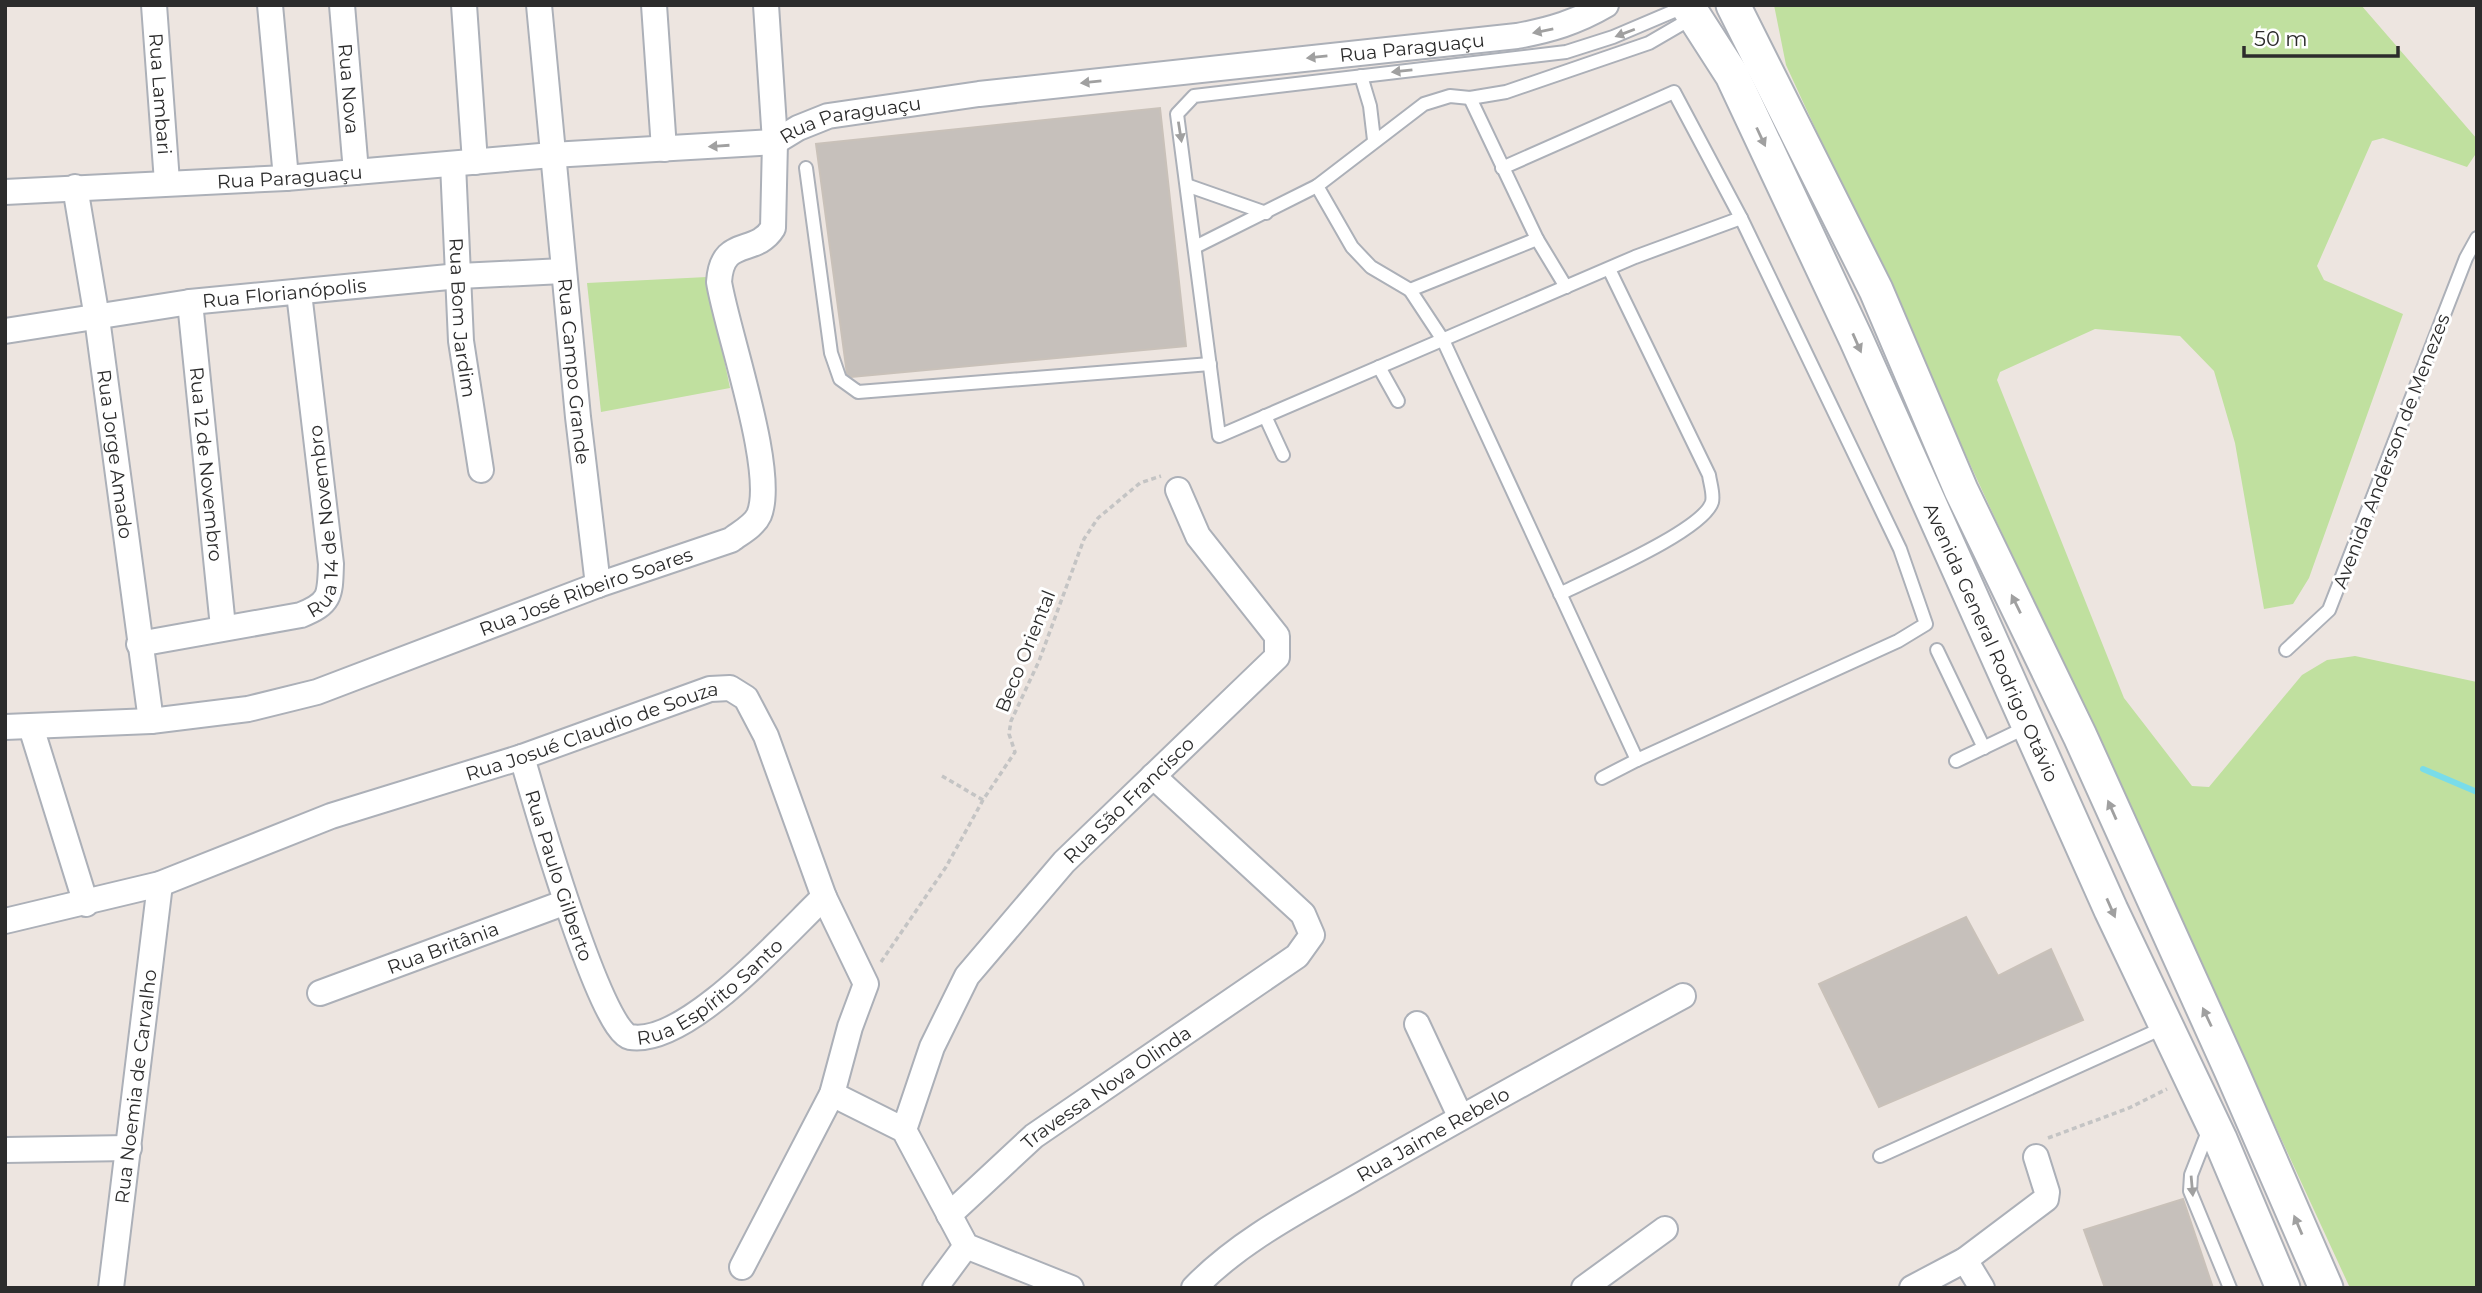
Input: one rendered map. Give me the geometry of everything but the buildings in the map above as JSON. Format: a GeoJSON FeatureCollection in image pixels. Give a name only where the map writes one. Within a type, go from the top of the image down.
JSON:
{"type":"FeatureCollection","features":[{"type":"Feature","properties":{"kind":"main road","name":"Avenida General Rodrigo Otávio"},"geometry":{"type":"LineString","coordinates":[[1733,5],[1875,290],[1961,490],[2080,736],[2326,1288]]}},
{"type":"Feature","properties":{"kind":"main road","name":"Avenida General Rodrigo Otávio"},"geometry":{"type":"LineString","coordinates":[[1690,9],[1738,88],[1856,339],[2165,1027],[2212,1122],[2283,1288]]}},
{"type":"Feature","properties":{"kind":"street","name":"Rua Lambari"},"geometry":{"type":"LineString","coordinates":[[154,5],[167,182]]}},
{"type":"Feature","properties":{"kind":"street"},"geometry":{"type":"LineString","coordinates":[[270,5],[286,178]]}},
{"type":"Feature","properties":{"kind":"street","name":"Rua Nova"},"geometry":{"type":"LineString","coordinates":[[342,5],[356,172]]}},
{"type":"Feature","properties":{"kind":"street","name":"Rua Bom Jardim"},"geometry":{"type":"LineString","coordinates":[[464,5],[464,163],[459,276],[461,341],[481,470]]}},
{"type":"Feature","properties":{"kind":"street","name":"Rua Campo Grande"},"geometry":{"type":"LineString","coordinates":[[539,5],[563,271],[598,586]]}},
{"type":"Feature","properties":{"kind":"street"},"geometry":{"type":"LineString","coordinates":[[654,5],[664,149]]}},
{"type":"Feature","properties":{"kind":"street"},"geometry":{"type":"LineString","coordinates":[[766,5],[775,142]]}},
{"type":"Feature","properties":{"kind":"street","name":"Rua Paraguaçu"},"geometry":{"type":"LineString","coordinates":[[5,192],[286,178],[552,155],[775,142],[798,128],[828,116],[979,94],[1517,36],[1553,29],[1584,18],[1606,5]]}},
{"type":"Feature","properties":{"kind":"street","name":"Rua José Ribeiro Soares"},"geometry":{"type":"LineString","coordinates":[[5,727],[150,721],[248,709],[317,692],[598,586],[731,540],[759,515],[760,456],[719,282],[722,261],[730,252],[762,241],[773,228],[775,142]]}},
{"type":"Feature","properties":{"kind":"street","name":"Rua Jorge Amado"},"geometry":{"type":"LineString","coordinates":[[75,187],[97,318],[150,721]]}},
{"type":"Feature","properties":{"kind":"street","name":"Rua Florianópolis"},"geometry":{"type":"LineString","coordinates":[[5,331],[190,302],[459,276],[563,271]]}},
{"type":"Feature","properties":{"kind":"street","name":"Rua 14 de Novembro"},"geometry":{"type":"LineString","coordinates":[[139,644],[301,615],[319,608],[327,598],[331,564],[299,293]]}},
{"type":"Feature","properties":{"kind":"street","name":"Rua 12 de Novembro"},"geometry":{"type":"LineString","coordinates":[[190,302],[223,627]]}},
{"type":"Feature","properties":{"kind":"street","name":"Rua São Francisco"},"geometry":{"type":"LineString","coordinates":[[904,1130],[932,1047],[967,976],[1065,862],[1233,702],[1279,652],[1272,629],[1228,578],[1198,536],[1178,490]]}},
{"type":"Feature","properties":{"kind":"street","name":"Rua Josué Claudio de Souza"},"geometry":{"type":"LineString","coordinates":[[5,920],[86,904],[160,884],[331,816],[522,757],[710,689],[730,688],[746,698],[766,736],[824,897],[866,984]]}},
{"type":"Feature","properties":{"kind":"street"},"geometry":{"type":"LineString","coordinates":[[31,727],[86,904]]}},
{"type":"Feature","properties":{"kind":"street","name":"Rua Paulo Gilberto"},"geometry":{"type":"LineString","coordinates":[[522,757],[566,902],[600,993]]}},
{"type":"Feature","properties":{"kind":"street","name":"Travessa Nova Olinda"},"geometry":{"type":"LineString","coordinates":[[949,1215],[1034,1136],[1297,956],[1312,935],[1310,925],[1303,914],[1153,776]]}},
{"type":"Feature","properties":{"kind":"street","name":"Rua Noemia de Carvalho"},"geometry":{"type":"LineString","coordinates":[[111,1288],[160,884]]}},
{"type":"Feature","properties":{"kind":"street","name":"Rua Espírito Santo"},"geometry":{"type":"LineString","coordinates":[[600,993],[619,1031],[628,1037],[653,1035],[673,1027],[706,1009],[824,897]]}},
{"type":"Feature","properties":{"kind":"street","name":"Rua Britânia"},"geometry":{"type":"LineString","coordinates":[[320,993],[566,902]]}},
{"type":"Feature","properties":{"kind":"street"},"geometry":{"type":"LineString","coordinates":[[742,1267],[832,1094],[850,1027],[866,984]]}},
{"type":"Feature","properties":{"kind":"street","name":"Rua Jaime Rebelo"},"geometry":{"type":"LineString","coordinates":[[1194,1288],[1247,1244],[1293,1213],[1460,1116],[1683,996]]}},
{"type":"Feature","properties":{"kind":"street"},"geometry":{"type":"LineString","coordinates":[[1417,1024],[1460,1116]]}},
{"type":"Feature","properties":{"kind":"street"},"geometry":{"type":"LineString","coordinates":[[832,1094],[904,1130],[966,1246],[1071,1288]]}},
{"type":"Feature","properties":{"kind":"street"},"geometry":{"type":"LineString","coordinates":[[5,1150],[129,1149]]}},
{"type":"Feature","properties":{"kind":"street"},"geometry":{"type":"LineString","coordinates":[[1912,1288],[1965,1260],[2046,1199],[2047,1192],[2036,1157]]}},
{"type":"Feature","properties":{"kind":"street"},"geometry":{"type":"LineString","coordinates":[[1584,1288],[1665,1229]]}},
{"type":"Feature","properties":{"kind":"street"},"geometry":{"type":"LineString","coordinates":[[935,1288],[966,1246]]}},
{"type":"Feature","properties":{"kind":"street"},"geometry":{"type":"LineString","coordinates":[[1965,1260],[1982,1288]]}},
{"type":"Feature","properties":{"kind":"lane"},"geometry":{"type":"LineString","coordinates":[[1690,9],[1566,52],[1194,96],[1177,114],[1189,186],[1219,436],[1609,269],[1741,218]]}},
{"type":"Feature","properties":{"kind":"lane"},"geometry":{"type":"LineString","coordinates":[[1195,247],[1317,186],[1424,104],[1450,96],[1470,98],[1506,92],[1602,60],[1649,43],[1690,9]]}},
{"type":"Feature","properties":{"kind":"lane"},"geometry":{"type":"LineString","coordinates":[[1360,76],[1370,106],[1374,140]]}},
{"type":"Feature","properties":{"kind":"lane"},"geometry":{"type":"LineString","coordinates":[[1502,168],[1674,92],[1741,218],[1900,549],[1926,624],[1898,641],[1602,778]]}},
{"type":"Feature","properties":{"kind":"lane"},"geometry":{"type":"LineString","coordinates":[[1470,98],[1538,239],[1566,287]]}},
{"type":"Feature","properties":{"kind":"lane"},"geometry":{"type":"LineString","coordinates":[[806,168],[831,353],[840,379],[858,392],[1210,364]]}},
{"type":"Feature","properties":{"kind":"lane"},"geometry":{"type":"LineString","coordinates":[[1189,186],[1266,213]]}},
{"type":"Feature","properties":{"kind":"lane"},"geometry":{"type":"LineString","coordinates":[[1317,186],[1352,247],[1371,267],[1410,290],[1443,340],[1637,760]]}},
{"type":"Feature","properties":{"kind":"lane"},"geometry":{"type":"LineString","coordinates":[[1410,290],[1538,239]]}},
{"type":"Feature","properties":{"kind":"lane","name":"Avenida Anderson de Menezes"},"geometry":{"type":"LineString","coordinates":[[2286,650],[2329,610],[2466,258],[2477,239]]}},
{"type":"Feature","properties":{"kind":"lane"},"geometry":{"type":"LineString","coordinates":[[1560,594],[1684,531],[1705,515],[1713,499],[1709,475],[1609,269]]}},
{"type":"Feature","properties":{"kind":"lane"},"geometry":{"type":"LineString","coordinates":[[1379,367],[1398,401]]}},
{"type":"Feature","properties":{"kind":"lane"},"geometry":{"type":"LineString","coordinates":[[1265,416],[1283,455]]}},
{"type":"Feature","properties":{"kind":"lane"},"geometry":{"type":"LineString","coordinates":[[1937,650],[1984,748]]}},
{"type":"Feature","properties":{"kind":"lane"},"geometry":{"type":"LineString","coordinates":[[1956,761],[2029,726]]}},
{"type":"Feature","properties":{"kind":"lane"},"geometry":{"type":"LineString","coordinates":[[1880,1156],[2165,1027]]}},
{"type":"Feature","properties":{"kind":"lane"},"geometry":{"type":"LineString","coordinates":[[2212,1122],[2190,1175],[2190,1191],[2230,1288]]}},
{"type":"Feature","properties":{"kind":"path","name":"Beco Oriental"},"geometry":{"type":"LineString","coordinates":[[866,984],[946,867],[983,800],[1014,752],[1009,734],[1011,721],[1039,661],[1084,539],[1098,518],[1150,477],[1167,476],[1178,490]]}},
{"type":"Feature","properties":{"kind":"path"},"geometry":{"type":"LineString","coordinates":[[942,776],[983,800]]}},
{"type":"Feature","properties":{"kind":"path"},"geometry":{"type":"LineString","coordinates":[[2036,1157],[2039,1147],[2053,1135],[2129,1108],[2190,1077]]}},
{"type":"Feature","properties":{"kind":"green space"},"geometry":{"type":"Polygon","coordinates":[[[1774,5],[2361,5],[2477,139],[2477,152],[2467,167],[2383,138],[2372,141],[2317,266],[2324,280],[2403,314],[2309,578],[2293,604],[2264,609],[2235,443],[2214,371],[2180,336],[2095,329],[2000,372],[1997,380],[2124,698],[2192,786],[2209,787],[2302,675],[2327,660],[2355,656],[2477,682],[2477,1288],[2350,1288],[1786,65],[1774,5]]]}},
{"type":"Feature","properties":{"kind":"green space"},"geometry":{"type":"Polygon","coordinates":[[[707,277],[730,388],[601,412],[587,283],[707,277]]]}},
{"type":"Feature","properties":{"kind":"waterway"},"geometry":{"type":"LineString","coordinates":[[2423,769],[2477,792]]}}]}
